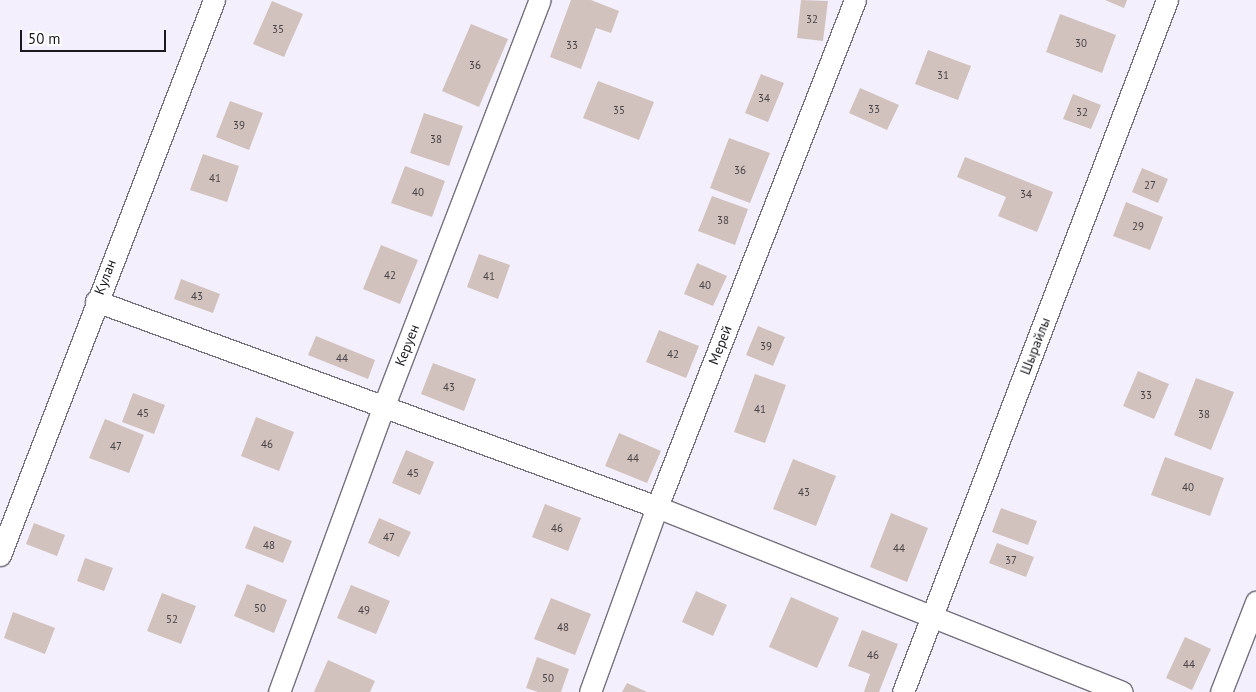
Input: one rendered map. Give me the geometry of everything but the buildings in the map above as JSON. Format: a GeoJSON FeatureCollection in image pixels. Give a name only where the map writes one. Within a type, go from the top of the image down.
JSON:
{"type":"FeatureCollection","features":[{"type":"Feature","properties":{"kind":"street","name":"Кулан"},"geometry":{"type":"LineString","coordinates":[[0,555],[96,301],[214,0]]}},
{"type":"Feature","properties":{"kind":"street","name":"Керуен"},"geometry":{"type":"LineString","coordinates":[[279,692],[383,408],[540,0]]}},
{"type":"Feature","properties":{"kind":"street","name":"Мерей"},"geometry":{"type":"LineString","coordinates":[[590,692],[657,507],[855,0]]}},
{"type":"Feature","properties":{"kind":"street","name":"Шырайлы"},"geometry":{"type":"LineString","coordinates":[[903,692],[1167,0]]}},
{"type":"Feature","properties":{"kind":"street"},"geometry":{"type":"LineString","coordinates":[[96,301],[383,408],[657,507],[1122,692]]}},
{"type":"Feature","properties":{"kind":"street"},"geometry":{"type":"LineString","coordinates":[[1221,692],[1256,602]]}}]}
